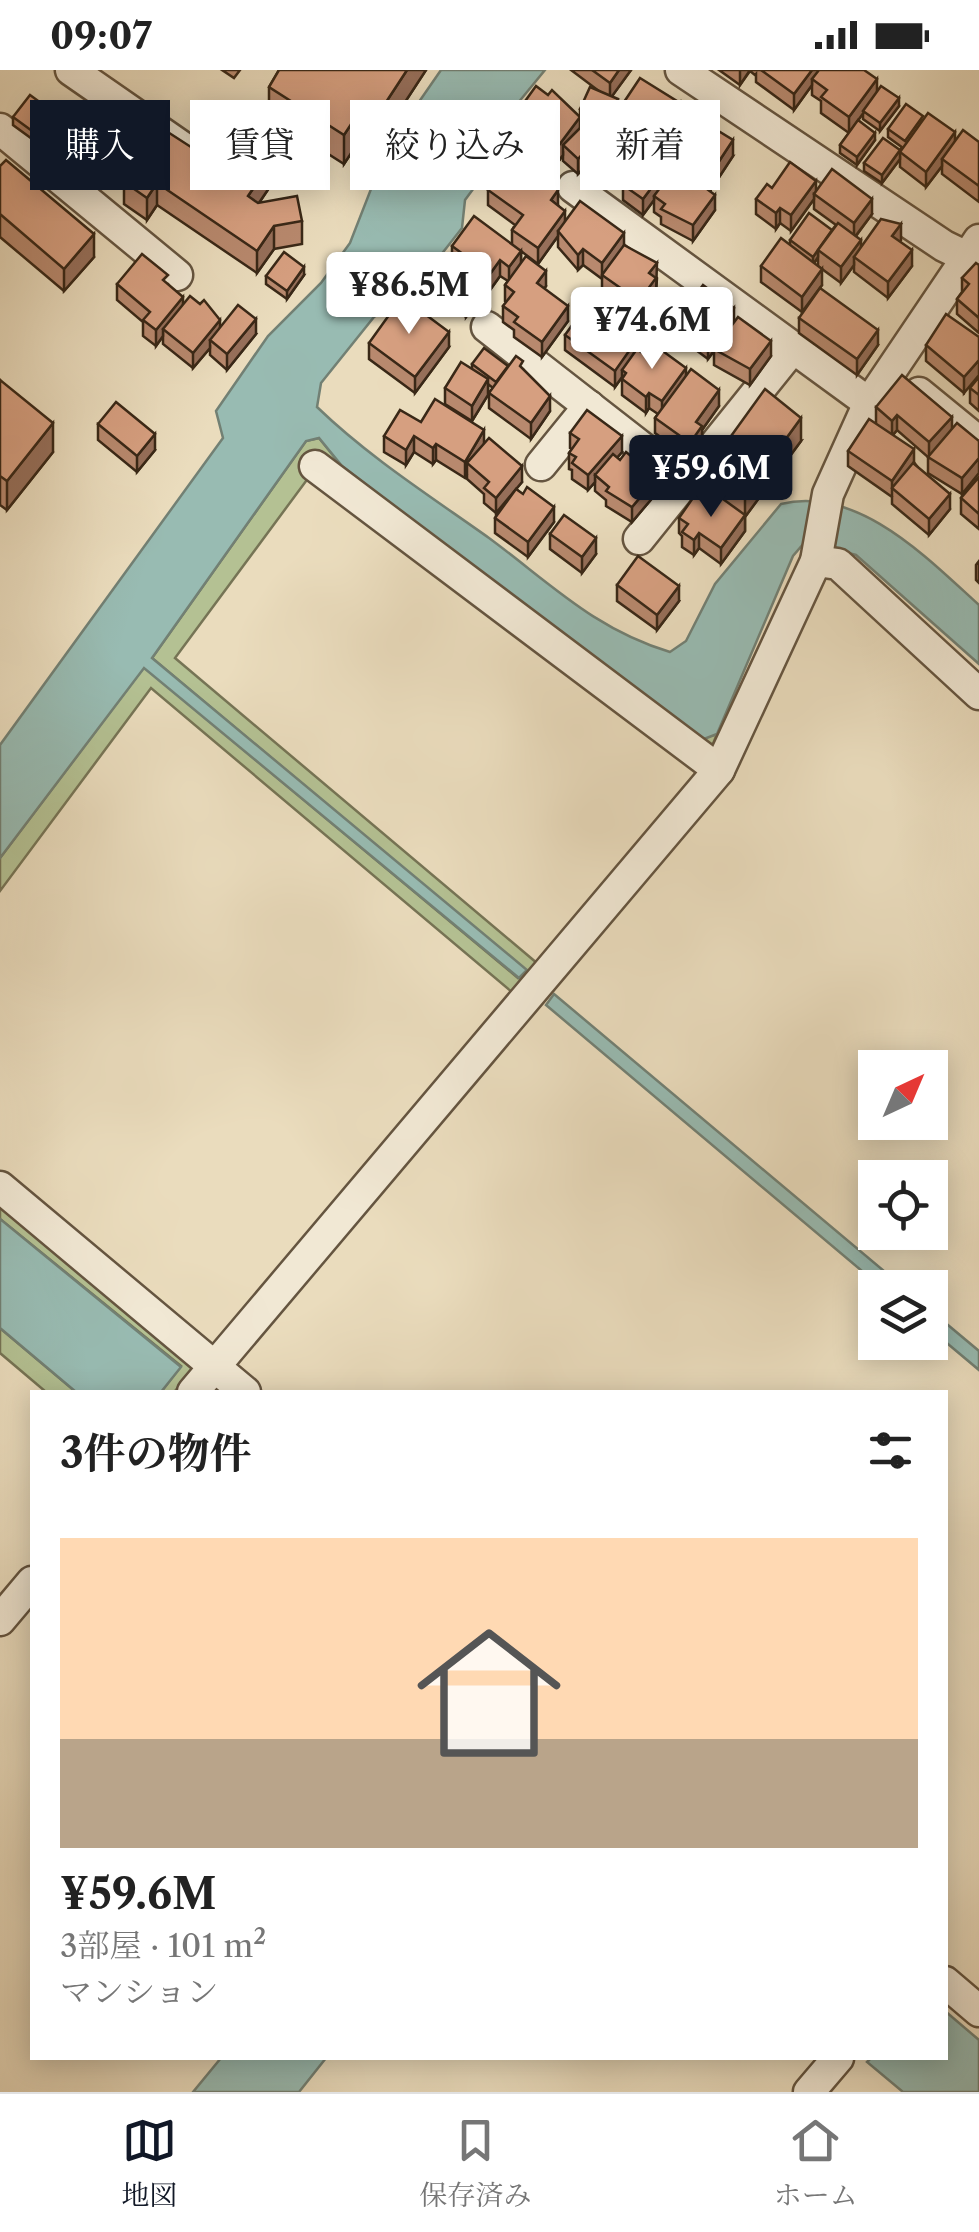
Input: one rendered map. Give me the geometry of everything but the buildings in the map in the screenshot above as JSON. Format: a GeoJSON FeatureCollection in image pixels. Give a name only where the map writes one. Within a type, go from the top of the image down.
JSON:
{"type":"FeatureCollection","features":[{"type":"Feature","properties":{"kind":"street"},"geometry":{"type":"LineString","coordinates":[[71,70],[182,147]]}},
{"type":"Feature","properties":{"kind":"street"},"geometry":{"type":"LineString","coordinates":[[195,1390],[718,770],[816,561],[828,494],[868,403],[975,253],[944,246],[680,70]]}},
{"type":"Feature","properties":{"kind":"street"},"geometry":{"type":"LineString","coordinates":[[0,128],[177,275]]}},
{"type":"Feature","properties":{"kind":"street"},"geometry":{"type":"LineString","coordinates":[[573,187],[868,403]]}},
{"type":"Feature","properties":{"kind":"street"},"geometry":{"type":"LineString","coordinates":[[487,327],[686,481]]}},
{"type":"Feature","properties":{"kind":"street"},"geometry":{"type":"LineString","coordinates":[[639,539],[792,349]]}},
{"type":"Feature","properties":{"kind":"street"},"geometry":{"type":"LineString","coordinates":[[891,370],[979,442]]}},
{"type":"Feature","properties":{"kind":"street"},"geometry":{"type":"LineString","coordinates":[[542,465],[589,406]]}},
{"type":"Feature","properties":{"kind":"street"},"geometry":{"type":"LineString","coordinates":[[316,466],[718,770]]}},
{"type":"Feature","properties":{"kind":"street"},"geometry":{"type":"LineString","coordinates":[[816,561],[838,564],[979,694]]}},
{"type":"Feature","properties":{"kind":"street"},"geometry":{"type":"LineString","coordinates":[[0,1188],[242,1390]]}},
{"type":"Feature","properties":{"kind":"street"},"geometry":{"type":"LineString","coordinates":[[0,1620],[30,1584]]}},
{"type":"Feature","properties":{"kind":"street"},"geometry":{"type":"LineString","coordinates":[[948,1985],[979,2012]]}},
{"type":"Feature","properties":{"kind":"street"},"geometry":{"type":"LineString","coordinates":[[809,2092],[836,2060]]}},
{"type":"Feature","properties":{"kind":"green space"},"geometry":{"type":"Polygon","coordinates":[[[319,438],[342,466],[585,655],[704,738],[717,734],[701,773],[309,477],[175,658],[538,964],[513,993],[151,688],[0,891],[0,858],[144,667],[518,978],[526,971],[152,658],[306,441],[319,438]]]}},
{"type":"Feature","properties":{"kind":"green space"},"geometry":{"type":"Polygon","coordinates":[[[0,1174],[212,1349],[176,1390],[163,1390],[181,1366],[0,1219],[0,1174]]]}},
{"type":"Feature","properties":{"kind":"green space"},"geometry":{"type":"Polygon","coordinates":[[[0,1328],[74,1390],[44,1390],[0,1353],[0,1328]]]}},
{"type":"Feature","properties":{"kind":"water"},"geometry":{"type":"Polygon","coordinates":[[[441,70],[545,70],[520,100],[420,100],[441,70]]]}},
{"type":"Feature","properties":{"kind":"water"},"geometry":{"type":"Polygon","coordinates":[[[371,190],[472,190],[465,200],[462,228],[408,297],[374,317],[321,383],[317,407],[379,460],[595,618],[670,652],[686,641],[715,584],[781,504],[810,501],[837,505],[890,530],[979,605],[979,664],[856,555],[805,542],[793,556],[717,734],[704,739],[585,656],[342,466],[319,438],[306,441],[152,658],[527,970],[519,978],[144,668],[0,858],[0,745],[223,438],[216,411],[268,336],[321,283],[350,243],[371,190]]]}},
{"type":"Feature","properties":{"kind":"water"},"geometry":{"type":"Polygon","coordinates":[[[554,994],[883,1270],[861,1270],[546,1005],[554,994]]]}},
{"type":"Feature","properties":{"kind":"water"},"geometry":{"type":"Polygon","coordinates":[[[0,1219],[181,1367],[163,1390],[74,1390],[0,1328],[0,1219]]]}},
{"type":"Feature","properties":{"kind":"water"},"geometry":{"type":"Polygon","coordinates":[[[948,1325],[979,1351],[979,1370],[948,1344],[948,1325]]]}},
{"type":"Feature","properties":{"kind":"water"},"geometry":{"type":"Polygon","coordinates":[[[948,2014],[979,2040],[979,2092],[903,2092],[867,2062],[948,2060],[948,2014]]]}},
{"type":"Feature","properties":{"kind":"water"},"geometry":{"type":"Polygon","coordinates":[[[219,2060],[324,2060],[299,2092],[193,2092],[219,2060]]]}}]}
